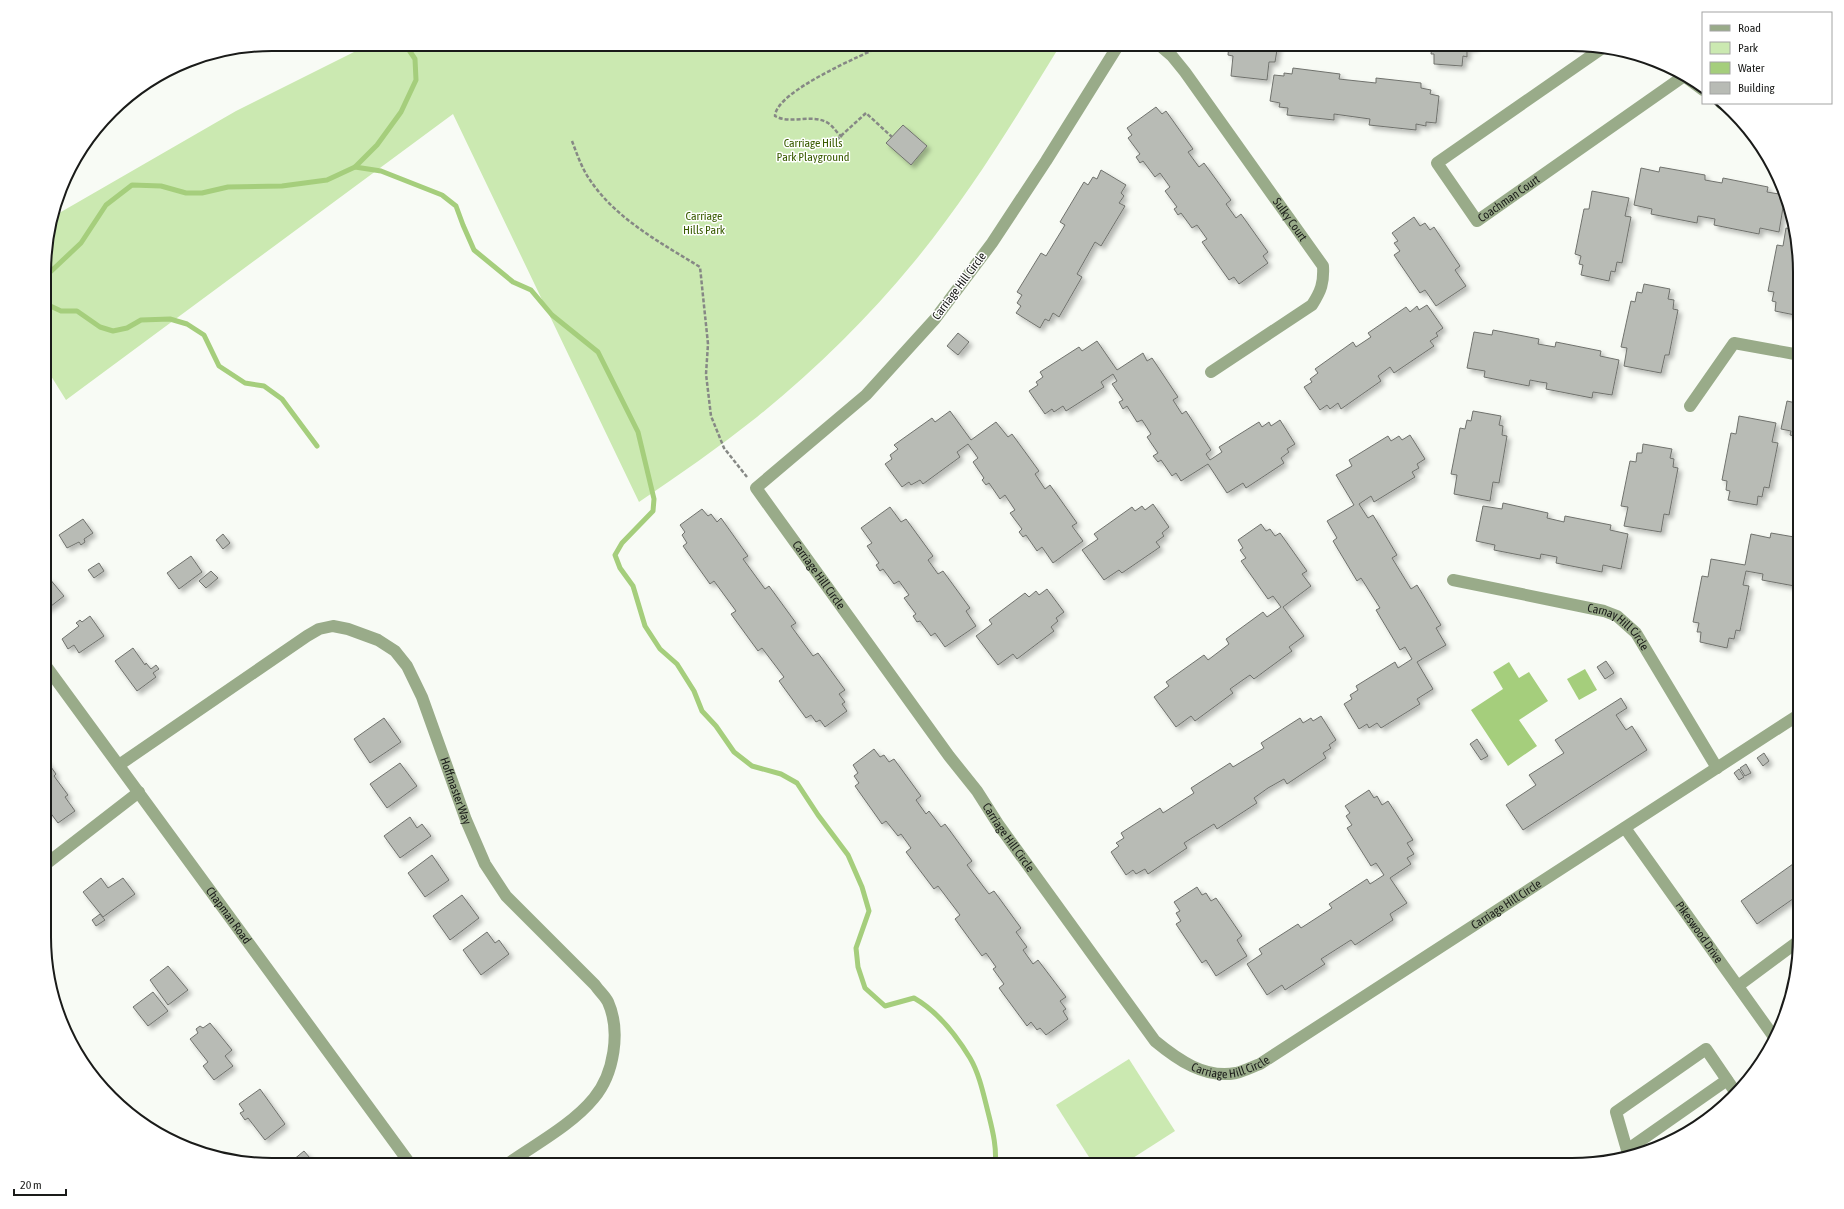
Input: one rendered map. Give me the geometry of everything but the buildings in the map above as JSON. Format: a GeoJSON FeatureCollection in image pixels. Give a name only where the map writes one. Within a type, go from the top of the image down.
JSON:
{"type":"FeatureCollection","features":[{"type":"Feature","properties":{"kind":"street","name":"Carriage Hill Circle"},"geometry":{"type":"LineString","coordinates":[[1115,51],[1046,161],[992,243],[935,319],[866,395],[756,488],[949,756],[977,791],[998,824],[1155,1041],[1175,1058],[1196,1068],[1218,1074],[1237,1073],[1260,1064],[1793,719]]}},
{"type":"Feature","properties":{"kind":"street","name":"Sulky Court"},"geometry":{"type":"LineString","coordinates":[[1166,51],[1185,72],[1323,266],[1324,279],[1321,292],[1312,305],[1211,372]]}},
{"type":"Feature","properties":{"kind":"street","name":"Coachman Court"},"geometry":{"type":"LineString","coordinates":[[1596,52],[1437,163],[1476,221],[1677,78]]}},
{"type":"Feature","properties":{"kind":"street"},"geometry":{"type":"LineString","coordinates":[[1690,406],[1734,343],[1793,354]]}},
{"type":"Feature","properties":{"kind":"street","name":"Carnay Hill Circle"},"geometry":{"type":"LineString","coordinates":[[1453,580],[1604,611],[1617,616],[1636,634],[1717,768]]}},
{"type":"Feature","properties":{"kind":"street","name":"Hoffmaster Way"},"geometry":{"type":"LineString","coordinates":[[119,765],[300,640],[319,629],[333,626],[348,629],[378,640],[395,651],[407,666],[422,697],[466,820],[485,864],[506,896],[595,986],[608,1002],[615,1023],[614,1050],[608,1072],[594,1098],[571,1120],[516,1158]]}},
{"type":"Feature","properties":{"kind":"street","name":"Chapman Road"},"geometry":{"type":"LineString","coordinates":[[51,673],[406,1158]]}},
{"type":"Feature","properties":{"kind":"street"},"geometry":{"type":"LineString","coordinates":[[51,860],[139,792]]}},
{"type":"Feature","properties":{"kind":"street","name":"Pikeswood Drive"},"geometry":{"type":"LineString","coordinates":[[1625,828],[1771,1033]]}},
{"type":"Feature","properties":{"kind":"street"},"geometry":{"type":"LineString","coordinates":[[1738,986],[1793,945]]}},
{"type":"Feature","properties":{"kind":"street"},"geometry":{"type":"LineString","coordinates":[[1628,1150],[1616,1112],[1706,1050],[1733,1088]]}},
{"type":"Feature","properties":{"kind":"street"},"geometry":{"type":"LineString","coordinates":[[1638,1148],[1727,1080]]}},
{"type":"Feature","properties":{"kind":"path"},"geometry":{"type":"LineString","coordinates":[[842,137],[829,123],[817,118],[780,119],[774,116],[775,110],[782,102],[823,73],[871,51]]}},
{"type":"Feature","properties":{"kind":"path"},"geometry":{"type":"LineString","coordinates":[[832,144],[842,137],[866,113],[892,137]]}},
{"type":"Feature","properties":{"kind":"path"},"geometry":{"type":"LineString","coordinates":[[572,141],[589,179],[602,197],[633,224],[700,267],[707,337],[706,374],[711,416],[724,448],[756,488]]}},
{"type":"Feature","properties":{"kind":"green space","name":"Carriage Hills Park"},"geometry":{"type":"Polygon","coordinates":[[[356,51],[1057,51],[991,156],[954,210],[914,262],[859,324],[820,363],[757,417],[714,450],[639,502],[453,114],[66,400],[51,376],[51,258],[55,229],[60,213],[236,111],[356,51]]]}},
{"type":"Feature","properties":{"kind":"green space"},"geometry":{"type":"Polygon","coordinates":[[[1129,1059],[1175,1131],[1133,1158],[1090,1158],[1056,1105],[1129,1059]]]}},
{"type":"Feature","properties":{"kind":"water"},"geometry":{"type":"Polygon","coordinates":[[[1509,662],[1519,678],[1529,672],[1548,701],[1519,720],[1537,746],[1508,766],[1471,710],[1503,689],[1493,672],[1509,662]]]}},
{"type":"Feature","properties":{"kind":"water"},"geometry":{"type":"Polygon","coordinates":[[[1585,669],[1597,690],[1579,700],[1567,679],[1585,669]]]}},
{"type":"Feature","properties":{"kind":"waterway"},"geometry":{"type":"LineString","coordinates":[[51,271],[81,243],[106,205],[132,185],[161,186],[186,193],[202,193],[228,187],[282,186],[327,180],[355,167],[377,145],[401,112],[416,80],[415,59],[410,51]]}},
{"type":"Feature","properties":{"kind":"waterway"},"geometry":{"type":"LineString","coordinates":[[355,167],[381,171],[442,195],[456,206],[474,250],[513,282],[531,290],[552,315],[598,352],[638,432],[654,499],[653,511],[622,543],[615,555],[620,568],[633,586],[645,626],[660,649],[677,664],[694,691],[702,711],[716,726],[734,752],[752,766],[781,774],[797,783],[818,815],[848,855],[862,887],[869,911],[856,948],[858,967],[865,988],[885,1006],[914,998],[938,1017],[959,1041],[970,1058],[981,1086],[993,1134],[995,1158]]}},
{"type":"Feature","properties":{"kind":"waterway"},"geometry":{"type":"LineString","coordinates":[[51,306],[61,311],[77,311],[100,327],[113,331],[127,328],[141,320],[170,319],[187,324],[204,335],[219,366],[245,383],[264,386],[282,399],[317,446]]}},
{"type":"Feature","properties":{"kind":"park label","name":"Carriage Hills Park Playground"},"geometry":{"type":"Point","coordinates":[813,150]}}]}
